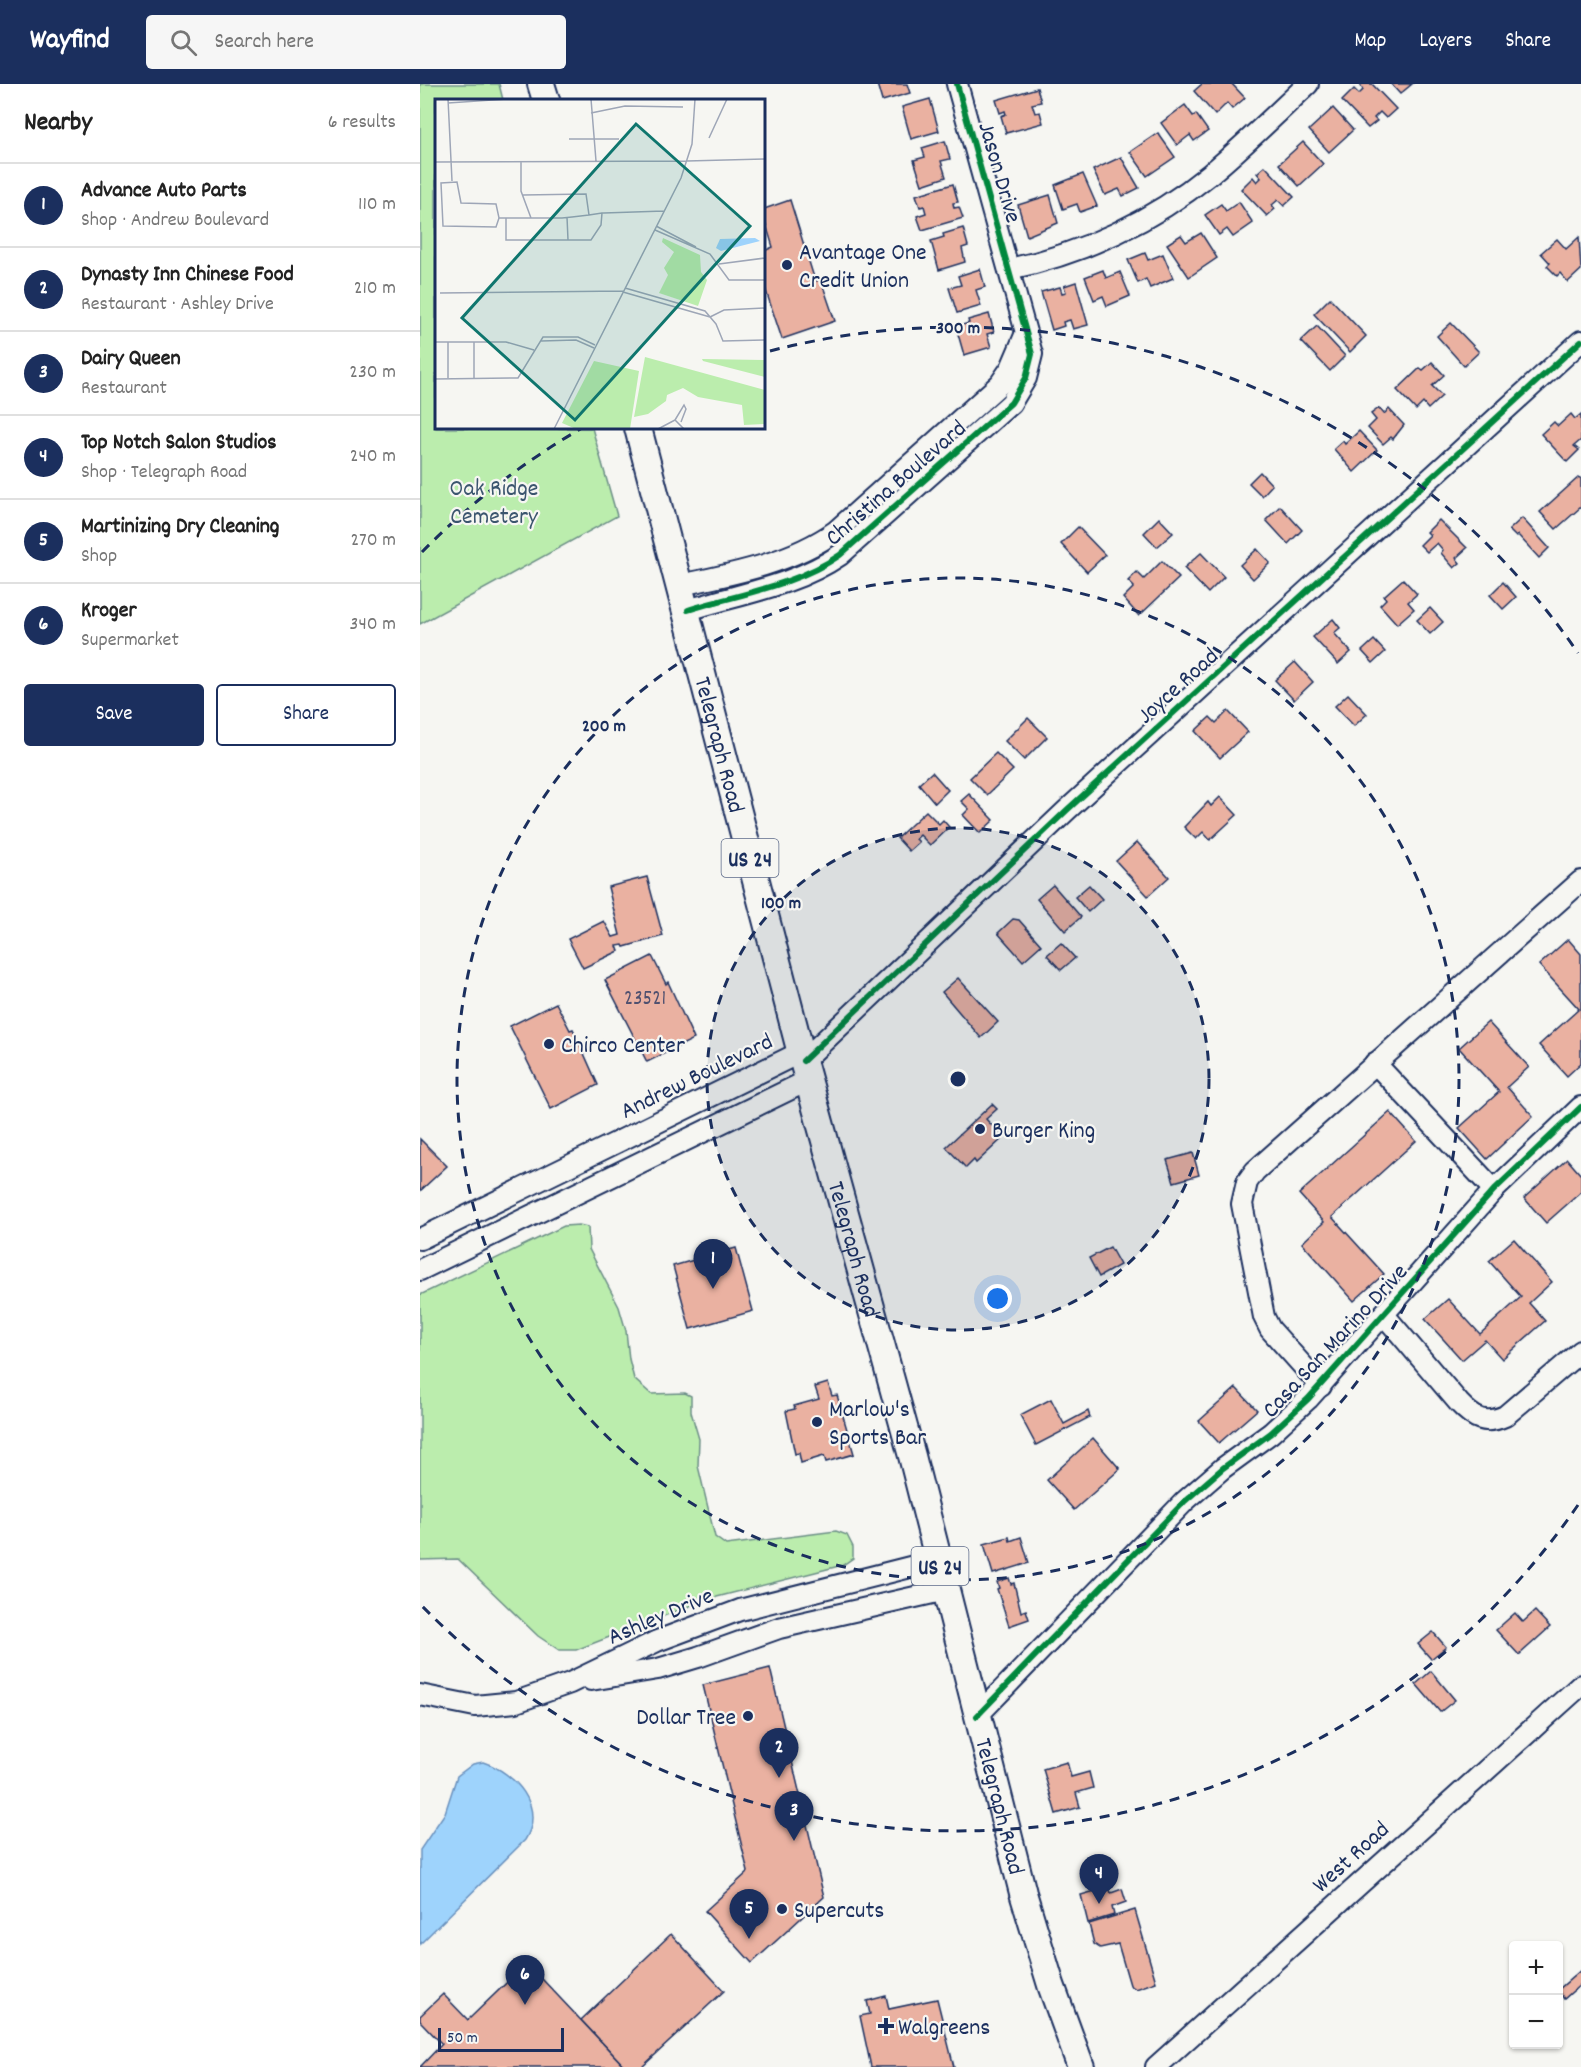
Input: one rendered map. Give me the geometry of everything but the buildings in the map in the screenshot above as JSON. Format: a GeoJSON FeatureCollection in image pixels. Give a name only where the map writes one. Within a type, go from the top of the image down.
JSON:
{"type":"FeatureCollection","features":[{"type":"Feature","properties":{"kind":"main road"},"geometry":{"type":"LineString","coordinates":[[541,84],[546,99]]}},
{"type":"Feature","properties":{"kind":"main road","name":"Telegraph Road"},"geometry":{"type":"LineString","coordinates":[[638,429],[804,1064],[869,1294],[1037,1941],[1081,2067]]}},
{"type":"Feature","properties":{"kind":"street","name":"Jason Drive"},"geometry":{"type":"LineString","coordinates":[[957,84],[1026,333]]}},
{"type":"Feature","properties":{"kind":"street"},"geometry":{"type":"LineString","coordinates":[[1009,269],[1035,264],[1108,237],[1170,203],[1211,174],[1308,84]]}},
{"type":"Feature","properties":{"kind":"street","name":"Christina Boulevard"},"geometry":{"type":"LineString","coordinates":[[680,585],[752,568],[794,554],[820,542],[836,531],[1000,384],[1011,368],[1026,333]]}},
{"type":"Feature","properties":{"kind":"street","name":"Christina Boulevard"},"geometry":{"type":"LineString","coordinates":[[687,610],[802,575],[827,564],[852,547],[986,427],[1020,391],[1030,368],[1032,354],[1026,333]]}},
{"type":"Feature","properties":{"kind":"street","name":"Joyce Road"},"geometry":{"type":"LineString","coordinates":[[804,1064],[1066,810],[1581,341]]}},
{"type":"Feature","properties":{"kind":"street"},"geometry":{"type":"LineString","coordinates":[[929,449],[943,464]]}},
{"type":"Feature","properties":{"kind":"street","name":"Christina Boulevard"},"geometry":{"type":"LineString","coordinates":[[794,554],[802,575]]}},
{"type":"Feature","properties":{"kind":"street","name":"Casa San Marino Drive"},"geometry":{"type":"LineString","coordinates":[[1321,1386],[1270,1329],[1264,1317],[1242,1204],[1243,1194],[1256,1171],[1581,881]]}},
{"type":"Feature","properties":{"kind":"street"},"geometry":{"type":"LineString","coordinates":[[1375,1063],[1494,1190]]}},
{"type":"Feature","properties":{"kind":"street"},"geometry":{"type":"LineString","coordinates":[[420,1270],[625,1171],[804,1064]]}},
{"type":"Feature","properties":{"kind":"street","name":"Andrew Boulevard"},"geometry":{"type":"LineString","coordinates":[[420,1239],[613,1145],[804,1064]]}},
{"type":"Feature","properties":{"kind":"street","name":"Casa San Marino Drive"},"geometry":{"type":"LineString","coordinates":[[977,1716],[1185,1501],[1223,1468],[1271,1433],[1321,1386],[1494,1190],[1581,1107]]}},
{"type":"Feature","properties":{"kind":"street","name":"Andrew Boulevard"},"geometry":{"type":"LineString","coordinates":[[613,1145],[625,1171]]}},
{"type":"Feature","properties":{"kind":"street"},"geometry":{"type":"LineString","coordinates":[[518,1191],[530,1217]]}},
{"type":"Feature","properties":{"kind":"street","name":"Casa San Marino Drive"},"geometry":{"type":"LineString","coordinates":[[1385,1316],[1459,1403],[1471,1415],[1483,1421],[1493,1421],[1505,1416],[1581,1351]]}},
{"type":"Feature","properties":{"kind":"street","name":"Ashley Drive"},"geometry":{"type":"LineString","coordinates":[[420,1695],[460,1704],[496,1705],[527,1699],[570,1683],[696,1625],[740,1610],[938,1560]]}},
{"type":"Feature","properties":{"kind":"street","name":"Ashley Drive"},"geometry":{"type":"LineString","coordinates":[[570,1683],[658,1669],[698,1658],[778,1628],[946,1590]]}},
{"type":"Feature","properties":{"kind":"street"},"geometry":{"type":"LineString","coordinates":[[772,1602],[778,1628]]}},
{"type":"Feature","properties":{"kind":"street","name":"West Road"},"geometry":{"type":"LineString","coordinates":[[1156,2067],[1581,1685]]}},
{"type":"Feature","properties":{"kind":"green space","name":"Oak Ridge Cemetery"},"geometry":{"type":"Polygon","coordinates":[[[420,84],[499,84],[503,99],[435,99],[435,429],[592,429],[617,516],[420,624],[420,84]]]}},
{"type":"Feature","properties":{"kind":"green space"},"geometry":{"type":"Polygon","coordinates":[[[564,1226],[588,1227],[589,1249],[619,1307],[626,1331],[634,1379],[651,1394],[685,1393],[691,1396],[691,1412],[699,1439],[698,1466],[715,1537],[726,1545],[836,1531],[847,1535],[853,1547],[853,1558],[843,1565],[705,1600],[576,1650],[559,1650],[538,1636],[458,1559],[420,1560],[420,1295],[564,1226]]]}},
{"type":"Feature","properties":{"kind":"water"},"geometry":{"type":"Polygon","coordinates":[[[483,1762],[506,1774],[524,1792],[532,1815],[531,1827],[525,1840],[420,1944],[420,1850],[445,1813],[457,1776],[473,1764],[483,1762]]]}},
{"type":"Feature","properties":{"kind":"cycle path"},"geometry":{"type":"LineString","coordinates":[[688,610],[786,582],[823,566],[840,555],[1011,403],[1026,378],[1032,354],[957,84]]}},
{"type":"Feature","properties":{"kind":"cycle path"},"geometry":{"type":"LineString","coordinates":[[803,1061],[1067,810],[1581,341]]}},
{"type":"Feature","properties":{"kind":"cycle path"},"geometry":{"type":"LineString","coordinates":[[977,1716],[1185,1501],[1223,1468],[1271,1433],[1308,1399],[1494,1190],[1581,1107]]}},
{"type":"Feature","properties":{"kind":"place","name":"Avantage One Credit Union"},"geometry":{"type":"Point","coordinates":[787,265]}},
{"type":"Feature","properties":{"kind":"place","name":"Chirco Center"},"geometry":{"type":"Point","coordinates":[549,1044]}},
{"type":"Feature","properties":{"kind":"place","name":"Burger King"},"geometry":{"type":"Point","coordinates":[980,1129]}},
{"type":"Feature","properties":{"kind":"place","name":"Advance Auto Parts"},"geometry":{"type":"Point","coordinates":[713,1289]}},
{"type":"Feature","properties":{"kind":"place","name":"Marlow's Sports Bar"},"geometry":{"type":"Point","coordinates":[817,1422]}},
{"type":"Feature","properties":{"kind":"place","name":"Dollar Tree"},"geometry":{"type":"Point","coordinates":[748,1716]}},
{"type":"Feature","properties":{"kind":"place","name":"Dynasty Inn Chinese Food"},"geometry":{"type":"Point","coordinates":[779,1778]}},
{"type":"Feature","properties":{"kind":"place","name":"Dairy Queen"},"geometry":{"type":"Point","coordinates":[794,1841]}},
{"type":"Feature","properties":{"kind":"place","name":"Top Notch Salon Studios"},"geometry":{"type":"Point","coordinates":[1099,1904]}},
{"type":"Feature","properties":{"kind":"place","name":"Supercuts"},"geometry":{"type":"Point","coordinates":[782,1909]}},
{"type":"Feature","properties":{"kind":"place","name":"Martinizing Dry Cleaning"},"geometry":{"type":"Point","coordinates":[749,1939]}},
{"type":"Feature","properties":{"kind":"place","name":"Kroger"},"geometry":{"type":"Point","coordinates":[525,2005]}},
{"type":"Feature","properties":{"kind":"place","name":"Walgreens"},"geometry":{"type":"Point","coordinates":[886,2026]}}]}
